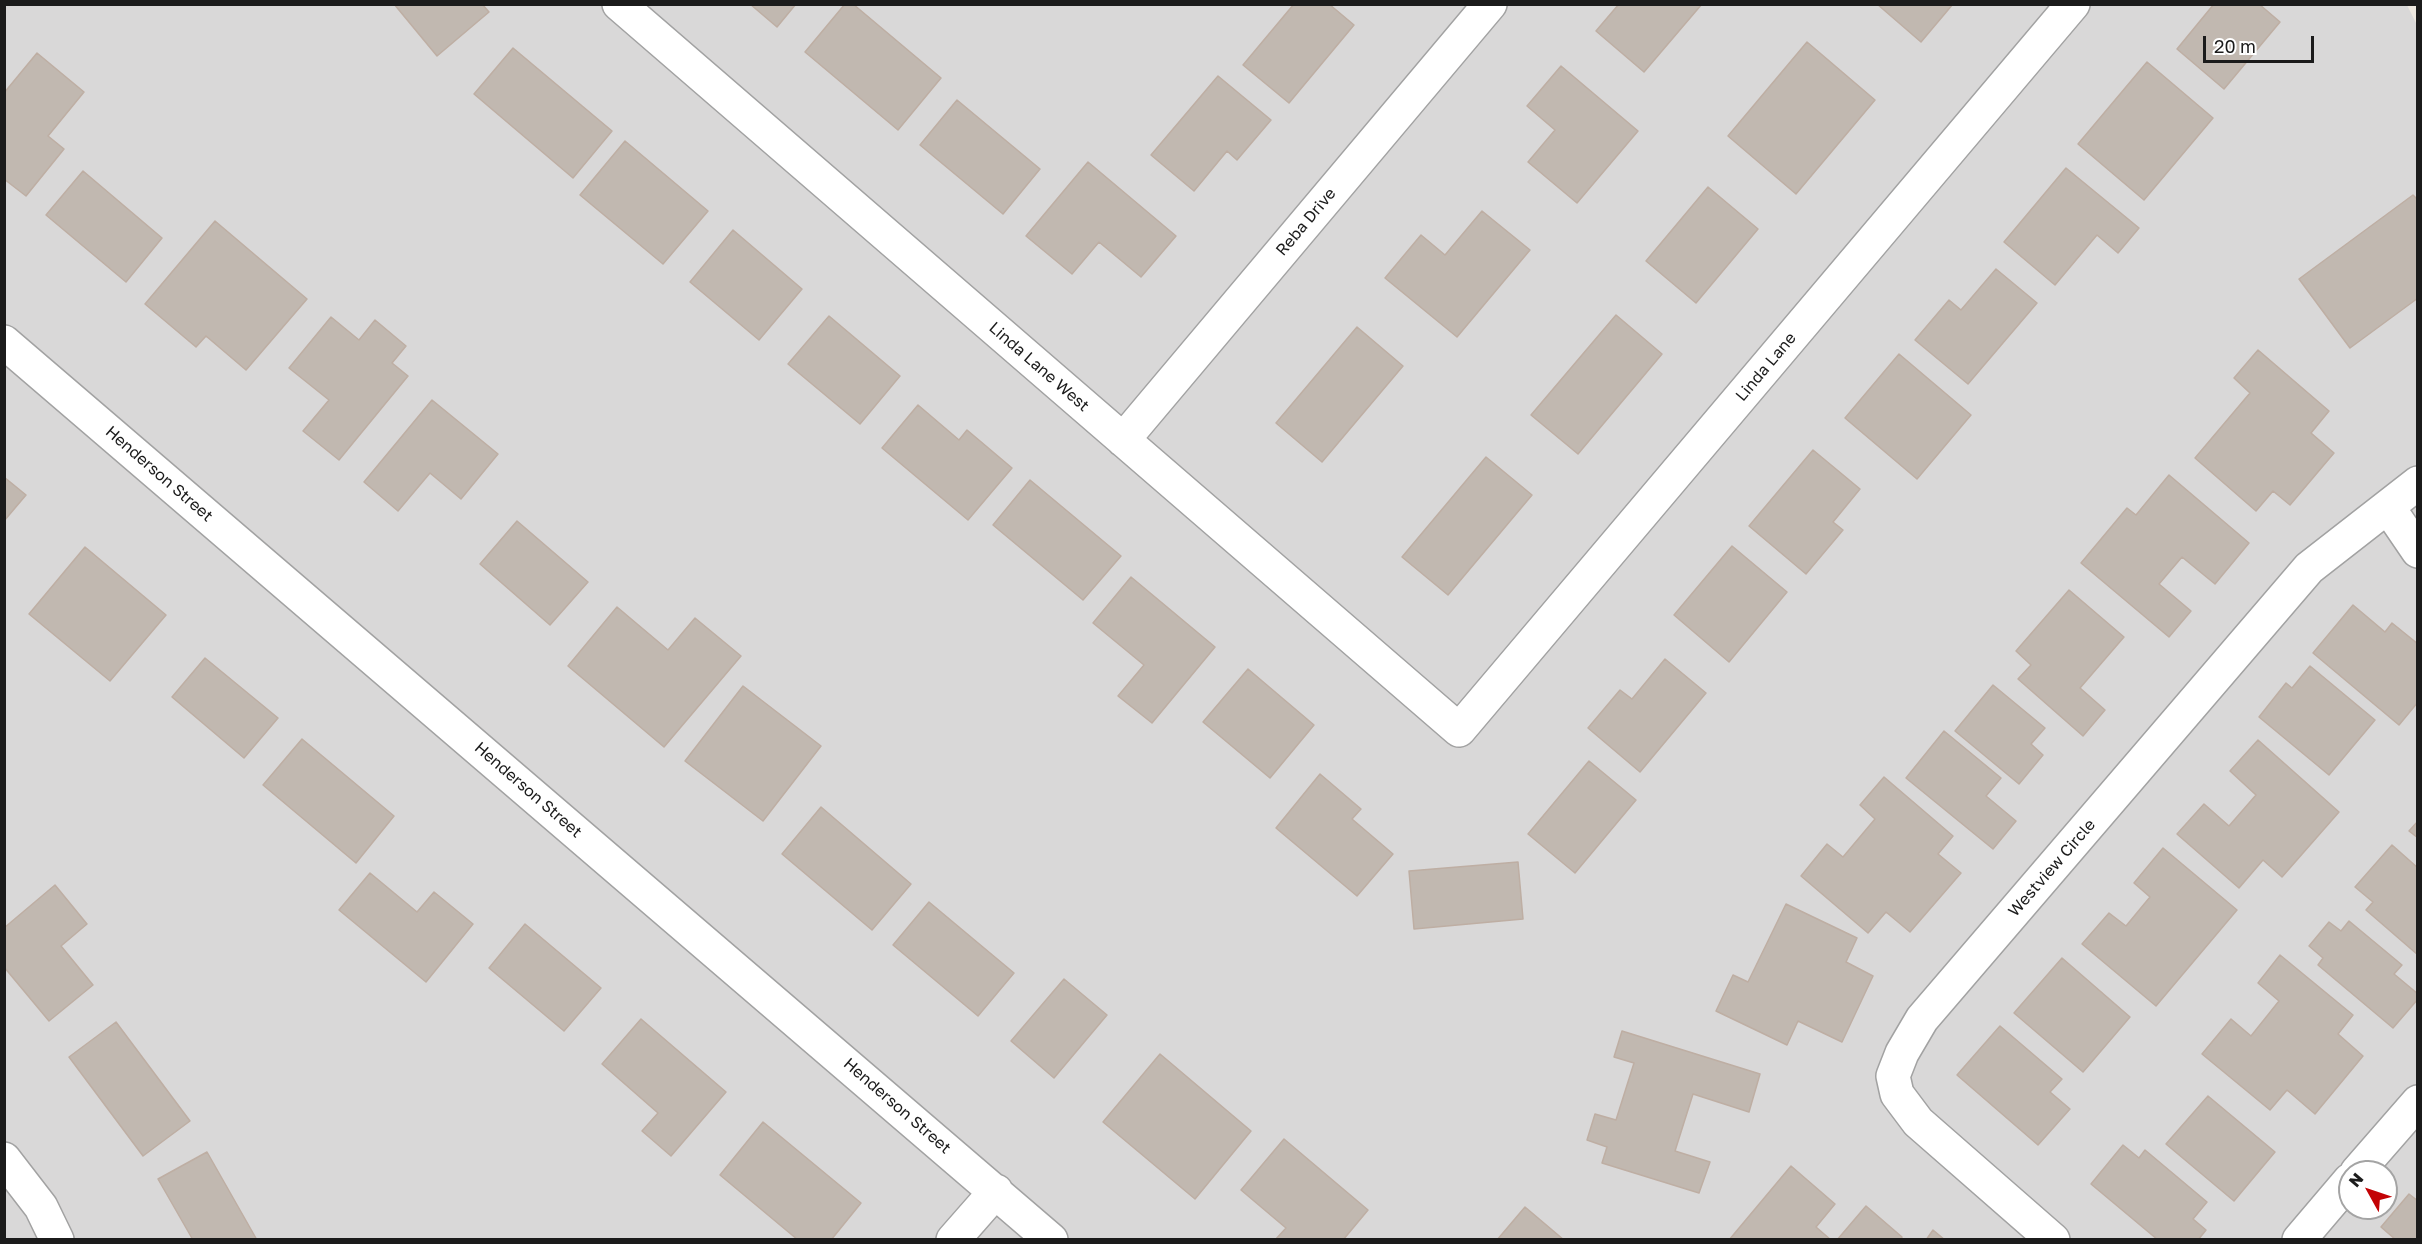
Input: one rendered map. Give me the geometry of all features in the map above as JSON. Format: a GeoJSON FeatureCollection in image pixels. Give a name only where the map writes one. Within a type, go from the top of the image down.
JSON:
{"type":"FeatureCollection","features":[{"type":"Feature","properties":{"kind":"street","name":"Linda Lane West"},"geometry":{"type":"LineString","coordinates":[[619,4],[1459,730]]}},
{"type":"Feature","properties":{"kind":"street","name":"Reba Drive"},"geometry":{"type":"LineString","coordinates":[[1123,440],[1490,4]]}},
{"type":"Feature","properties":{"kind":"street","name":"Linda Lane"},"geometry":{"type":"LineString","coordinates":[[1459,730],[2073,4]]}},
{"type":"Feature","properties":{"kind":"street","name":"Henderson Street"},"geometry":{"type":"LineString","coordinates":[[4,342],[1051,1239]]}},
{"type":"Feature","properties":{"kind":"street","name":"Westview Circle"},"geometry":{"type":"LineString","coordinates":[[2053,1239],[1918,1122],[1897,1094],[1893,1076],[1902,1053],[1922,1019],[2309,568],[2418,483]]}},
{"type":"Feature","properties":{"kind":"street"},"geometry":{"type":"LineString","coordinates":[[2388,507],[2418,551]]}},
{"type":"Feature","properties":{"kind":"street"},"geometry":{"type":"LineString","coordinates":[[2367,1160],[2418,1102]]}},
{"type":"Feature","properties":{"kind":"street"},"geometry":{"type":"LineString","coordinates":[[4,1158],[40,1207],[57,1239]]}},
{"type":"Feature","properties":{"kind":"street"},"geometry":{"type":"LineString","coordinates":[[953,1239],[996,1191]]}},
{"type":"Feature","properties":{"kind":"street"},"geometry":{"type":"LineString","coordinates":[[2299,1239],[2338,1194]]}},
{"type":"Feature","properties":{"kind":"shaded area"},"geometry":{"type":"Polygon","coordinates":[[[5,5],[2407,5],[2418,27],[2417,1239],[5,1240],[5,5]]]}},
{"type":"Feature","properties":{"kind":"building"},"geometry":{"type":"Polygon","coordinates":[[[394,4],[482,4],[489,12],[437,56],[394,4]]]}},
{"type":"Feature","properties":{"kind":"building"},"geometry":{"type":"Polygon","coordinates":[[[750,4],[796,4],[777,27],[750,4]]]}},
{"type":"Feature","properties":{"kind":"building"},"geometry":{"type":"Polygon","coordinates":[[[845,4],[853,4],[941,78],[898,130],[805,52],[845,4]]]}},
{"type":"Feature","properties":{"kind":"building"},"geometry":{"type":"Polygon","coordinates":[[[1294,4],[1329,4],[1354,25],[1289,103],[1243,65],[1294,4]]]}},
{"type":"Feature","properties":{"kind":"building"},"geometry":{"type":"Polygon","coordinates":[[[1619,4],[1702,4],[1644,72],[1596,31],[1619,4]]]}},
{"type":"Feature","properties":{"kind":"building"},"geometry":{"type":"Polygon","coordinates":[[[1877,4],[1953,4],[1921,42],[1877,4]]]}},
{"type":"Feature","properties":{"kind":"building"},"geometry":{"type":"Polygon","coordinates":[[[2214,4],[2259,4],[2280,22],[2224,89],[2177,49],[2214,4]]]}},
{"type":"Feature","properties":{"kind":"building"},"geometry":{"type":"Polygon","coordinates":[[[1807,42],[1875,100],[1796,194],[1728,136],[1807,42]]]}},
{"type":"Feature","properties":{"kind":"building"},"geometry":{"type":"Polygon","coordinates":[[[513,48],[612,131],[573,178],[474,94],[513,48]]]}},
{"type":"Feature","properties":{"kind":"building"},"geometry":{"type":"Polygon","coordinates":[[[37,53],[84,92],[48,136],[64,149],[26,196],[4,179],[4,93],[37,53]]]}},
{"type":"Feature","properties":{"kind":"building"},"geometry":{"type":"Polygon","coordinates":[[[2147,62],[2213,118],[2144,200],[2078,144],[2147,62]]]}},
{"type":"Feature","properties":{"kind":"building"},"geometry":{"type":"Polygon","coordinates":[[[1561,66],[1638,131],[1577,203],[1528,162],[1555,130],[1527,106],[1561,66]]]}},
{"type":"Feature","properties":{"kind":"building"},"geometry":{"type":"Polygon","coordinates":[[[1218,76],[1271,120],[1237,160],[1227,151],[1194,191],[1151,155],[1218,76]]]}},
{"type":"Feature","properties":{"kind":"building"},"geometry":{"type":"Polygon","coordinates":[[[957,100],[1040,169],[1003,214],[920,145],[957,100]]]}},
{"type":"Feature","properties":{"kind":"building"},"geometry":{"type":"Polygon","coordinates":[[[625,141],[708,211],[663,264],[580,195],[625,141]]]}},
{"type":"Feature","properties":{"kind":"building"},"geometry":{"type":"Polygon","coordinates":[[[1088,162],[1176,236],[1141,277],[1099,242],[1072,274],[1026,236],[1088,162]]]}},
{"type":"Feature","properties":{"kind":"building"},"geometry":{"type":"Polygon","coordinates":[[[2066,168],[2139,228],[2118,253],[2097,235],[2055,285],[2004,242],[2066,168]]]}},
{"type":"Feature","properties":{"kind":"building"},"geometry":{"type":"Polygon","coordinates":[[[83,171],[162,238],[126,282],[46,215],[83,171]]]}},
{"type":"Feature","properties":{"kind":"building"},"geometry":{"type":"Polygon","coordinates":[[[1708,187],[1758,229],[1696,303],[1646,261],[1708,187]]]}},
{"type":"Feature","properties":{"kind":"building"},"geometry":{"type":"Polygon","coordinates":[[[2413,195],[2418,200],[2418,298],[2350,348],[2299,279],[2413,195]]]}},
{"type":"Feature","properties":{"kind":"building"},"geometry":{"type":"Polygon","coordinates":[[[1482,211],[1530,250],[1457,337],[1385,278],[1421,235],[1445,255],[1482,211]]]}},
{"type":"Feature","properties":{"kind":"building"},"geometry":{"type":"Polygon","coordinates":[[[215,221],[307,299],[246,370],[206,336],[196,347],[145,304],[215,221]]]}},
{"type":"Feature","properties":{"kind":"building"},"geometry":{"type":"Polygon","coordinates":[[[733,230],[802,289],[759,340],[690,282],[733,230]]]}},
{"type":"Feature","properties":{"kind":"building"},"geometry":{"type":"Polygon","coordinates":[[[1996,269],[2037,303],[1968,384],[1915,340],[1949,300],[1961,310],[1996,269]]]}},
{"type":"Feature","properties":{"kind":"building"},"geometry":{"type":"Polygon","coordinates":[[[1616,315],[1662,354],[1578,454],[1531,415],[1616,315]]]}},
{"type":"Feature","properties":{"kind":"building"},"geometry":{"type":"Polygon","coordinates":[[[829,316],[900,376],[860,424],[788,364],[829,316]]]}},
{"type":"Feature","properties":{"kind":"building"},"geometry":{"type":"Polygon","coordinates":[[[331,317],[359,340],[375,320],[406,346],[392,363],[408,376],[339,460],[303,431],[329,400],[289,368],[331,317]]]}},
{"type":"Feature","properties":{"kind":"building"},"geometry":{"type":"Polygon","coordinates":[[[1357,327],[1403,366],[1322,462],[1276,423],[1357,327]]]}},
{"type":"Feature","properties":{"kind":"building"},"geometry":{"type":"Polygon","coordinates":[[[2258,350],[2329,411],[2311,433],[2334,453],[2290,505],[2273,491],[2256,511],[2195,458],[2250,393],[2234,378],[2258,350]]]}},
{"type":"Feature","properties":{"kind":"building"},"geometry":{"type":"Polygon","coordinates":[[[1899,354],[1971,415],[1917,479],[1845,418],[1899,354]]]}},
{"type":"Feature","properties":{"kind":"building"},"geometry":{"type":"Polygon","coordinates":[[[432,400],[498,454],[461,499],[430,473],[398,511],[364,482],[432,400]]]}},
{"type":"Feature","properties":{"kind":"building"},"geometry":{"type":"Polygon","coordinates":[[[918,405],[959,440],[967,430],[1012,468],[968,520],[882,448],[918,405]]]}},
{"type":"Feature","properties":{"kind":"building"},"geometry":{"type":"Polygon","coordinates":[[[1813,450],[1860,489],[1833,522],[1843,530],[1806,574],[1749,526],[1813,450]]]}},
{"type":"Feature","properties":{"kind":"building"},"geometry":{"type":"Polygon","coordinates":[[[1486,457],[1532,495],[1448,595],[1402,557],[1486,457]]]}},
{"type":"Feature","properties":{"kind":"building"},"geometry":{"type":"Polygon","coordinates":[[[2169,475],[2249,543],[2215,584],[2182,557],[2159,584],[2191,611],[2169,637],[2081,563],[2127,508],[2136,515],[2169,475]]]}},
{"type":"Feature","properties":{"kind":"building"},"geometry":{"type":"Polygon","coordinates":[[[4,477],[26,495],[4,521],[4,477]]]}},
{"type":"Feature","properties":{"kind":"building"},"geometry":{"type":"Polygon","coordinates":[[[1030,480],[1121,556],[1083,600],[993,525],[1030,480]]]}},
{"type":"Feature","properties":{"kind":"building"},"geometry":{"type":"Polygon","coordinates":[[[517,521],[588,582],[550,625],[480,564],[517,521]]]}},
{"type":"Feature","properties":{"kind":"building"},"geometry":{"type":"Polygon","coordinates":[[[1732,546],[1787,592],[1729,662],[1674,615],[1732,546]]]}},
{"type":"Feature","properties":{"kind":"building"},"geometry":{"type":"Polygon","coordinates":[[[85,547],[166,615],[110,681],[29,614],[85,547]]]}},
{"type":"Feature","properties":{"kind":"building"},"geometry":{"type":"Polygon","coordinates":[[[1131,577],[1215,647],[1152,723],[1118,696],[1144,665],[1093,623],[1131,577]]]}},
{"type":"Feature","properties":{"kind":"building"},"geometry":{"type":"Polygon","coordinates":[[[2069,590],[2124,637],[2080,688],[2105,710],[2083,736],[2018,679],[2031,665],[2016,651],[2069,590]]]}},
{"type":"Feature","properties":{"kind":"building"},"geometry":{"type":"Polygon","coordinates":[[[2353,605],[2385,632],[2392,623],[2418,644],[2418,702],[2399,725],[2313,653],[2353,605]]]}},
{"type":"Feature","properties":{"kind":"building"},"geometry":{"type":"Polygon","coordinates":[[[617,607],[668,650],[695,618],[741,656],[664,747],[568,666],[617,607]]]}},
{"type":"Feature","properties":{"kind":"building"},"geometry":{"type":"Polygon","coordinates":[[[205,658],[278,718],[244,758],[172,697],[205,658]]]}},
{"type":"Feature","properties":{"kind":"building"},"geometry":{"type":"Polygon","coordinates":[[[1665,659],[1706,693],[1640,772],[1588,728],[1620,690],[1632,699],[1665,659]]]}},
{"type":"Feature","properties":{"kind":"building"},"geometry":{"type":"Polygon","coordinates":[[[2310,666],[2375,720],[2329,775],[2259,717],[2286,683],[2292,688],[2310,666]]]}},
{"type":"Feature","properties":{"kind":"building"},"geometry":{"type":"Polygon","coordinates":[[[1248,669],[1314,725],[1270,778],[1203,722],[1248,669]]]}},
{"type":"Feature","properties":{"kind":"building"},"geometry":{"type":"Polygon","coordinates":[[[1993,685],[2045,728],[2031,744],[2043,755],[2019,784],[1955,731],[1993,685]]]}},
{"type":"Feature","properties":{"kind":"building"},"geometry":{"type":"Polygon","coordinates":[[[743,686],[821,746],[763,821],[685,761],[743,686]]]}},
{"type":"Feature","properties":{"kind":"building"},"geometry":{"type":"Polygon","coordinates":[[[1944,731],[2001,778],[1986,796],[2016,821],[1993,849],[1906,778],[1944,731]]]}},
{"type":"Feature","properties":{"kind":"building"},"geometry":{"type":"Polygon","coordinates":[[[302,739],[394,816],[356,863],[263,785],[302,739]]]}},
{"type":"Feature","properties":{"kind":"building"},"geometry":{"type":"Polygon","coordinates":[[[2258,740],[2339,812],[2282,877],[2263,860],[2239,888],[2177,834],[2204,804],[2229,826],[2256,795],[2230,771],[2258,740]]]}},
{"type":"Feature","properties":{"kind":"building"},"geometry":{"type":"Polygon","coordinates":[[[1589,761],[1636,800],[1575,873],[1528,834],[1589,761]]]}},
{"type":"Feature","properties":{"kind":"building"},"geometry":{"type":"Polygon","coordinates":[[[1320,774],[1361,809],[1352,819],[1393,854],[1357,896],[1276,828],[1320,774]]]}},
{"type":"Feature","properties":{"kind":"building"},"geometry":{"type":"Polygon","coordinates":[[[1884,777],[1953,836],[1938,854],[1961,873],[1910,932],[1886,912],[1868,933],[1801,876],[1827,844],[1843,857],[1875,819],[1860,805],[1884,777]]]}},
{"type":"Feature","properties":{"kind":"building"},"geometry":{"type":"Polygon","coordinates":[[[821,807],[911,884],[872,930],[782,854],[821,807]]]}},
{"type":"Feature","properties":{"kind":"building"},"geometry":{"type":"Polygon","coordinates":[[[2418,821],[2418,838],[2409,831],[2418,821]]]}},
{"type":"Feature","properties":{"kind":"building"},"geometry":{"type":"Polygon","coordinates":[[[2392,845],[2418,868],[2418,955],[2366,910],[2373,902],[2355,887],[2392,845]]]}},
{"type":"Feature","properties":{"kind":"building"},"geometry":{"type":"Polygon","coordinates":[[[2163,848],[2237,910],[2156,1006],[2082,944],[2109,913],[2126,926],[2150,897],[2134,883],[2163,848]]]}},
{"type":"Feature","properties":{"kind":"building"},"geometry":{"type":"Polygon","coordinates":[[[1518,862],[1523,919],[1414,929],[1409,871],[1518,862]]]}},
{"type":"Feature","properties":{"kind":"building"},"geometry":{"type":"Polygon","coordinates":[[[370,873],[417,912],[434,892],[473,924],[426,982],[339,910],[370,873]]]}},
{"type":"Feature","properties":{"kind":"building"},"geometry":{"type":"Polygon","coordinates":[[[55,885],[87,924],[61,946],[93,985],[49,1021],[4,967],[4,928],[55,885]]]}},
{"type":"Feature","properties":{"kind":"building"},"geometry":{"type":"Polygon","coordinates":[[[929,902],[1014,973],[978,1016],[893,945],[929,902]]]}},
{"type":"Feature","properties":{"kind":"building"},"geometry":{"type":"Polygon","coordinates":[[[1786,904],[1857,938],[1846,962],[1873,976],[1842,1042],[1798,1021],[1787,1045],[1716,1011],[1733,975],[1748,982],[1786,904]]]}},
{"type":"Feature","properties":{"kind":"building"},"geometry":{"type":"Polygon","coordinates":[[[2349,921],[2402,965],[2394,974],[2418,994],[2418,999],[2393,1028],[2318,965],[2323,958],[2309,946],[2329,922],[2341,931],[2349,921]]]}},
{"type":"Feature","properties":{"kind":"building"},"geometry":{"type":"Polygon","coordinates":[[[525,924],[601,988],[564,1031],[489,968],[525,924]]]}},
{"type":"Feature","properties":{"kind":"building"},"geometry":{"type":"Polygon","coordinates":[[[2280,955],[2353,1015],[2338,1034],[2363,1056],[2315,1114],[2287,1090],[2270,1110],[2202,1054],[2231,1019],[2251,1036],[2279,1001],[2258,983],[2280,955]]]}},
{"type":"Feature","properties":{"kind":"building"},"geometry":{"type":"Polygon","coordinates":[[[2062,958],[2130,1017],[2083,1072],[2014,1013],[2062,958]]]}},
{"type":"Feature","properties":{"kind":"building"},"geometry":{"type":"Polygon","coordinates":[[[1064,979],[1107,1015],[1054,1078],[1011,1041],[1064,979]]]}},
{"type":"Feature","properties":{"kind":"building"},"geometry":{"type":"Polygon","coordinates":[[[641,1019],[726,1092],[671,1156],[642,1131],[658,1113],[602,1064],[641,1019]]]}},
{"type":"Feature","properties":{"kind":"building"},"geometry":{"type":"Polygon","coordinates":[[[116,1022],[190,1121],[143,1156],[69,1057],[116,1022]]]}},
{"type":"Feature","properties":{"kind":"building"},"geometry":{"type":"Polygon","coordinates":[[[2000,1026],[2062,1079],[2050,1092],[2070,1109],[2038,1145],[1957,1075],[2000,1026]]]}},
{"type":"Feature","properties":{"kind":"building"},"geometry":{"type":"Polygon","coordinates":[[[1622,1031],[1760,1074],[1749,1112],[1693,1094],[1675,1151],[1710,1162],[1699,1193],[1602,1163],[1607,1147],[1587,1140],[1595,1114],[1616,1120],[1634,1063],[1614,1057],[1622,1031]]]}},
{"type":"Feature","properties":{"kind":"building"},"geometry":{"type":"Polygon","coordinates":[[[1160,1054],[1251,1131],[1195,1199],[1103,1122],[1160,1054]]]}},
{"type":"Feature","properties":{"kind":"building"},"geometry":{"type":"Polygon","coordinates":[[[2208,1096],[2275,1152],[2234,1201],[2166,1144],[2208,1096]]]}},
{"type":"Feature","properties":{"kind":"building"},"geometry":{"type":"Polygon","coordinates":[[[763,1122],[861,1203],[831,1240],[798,1240],[720,1175],[763,1122]]]}},
{"type":"Feature","properties":{"kind":"building"},"geometry":{"type":"Polygon","coordinates":[[[1284,1139],[1368,1210],[1343,1240],[1275,1240],[1286,1228],[1241,1190],[1284,1139]]]}},
{"type":"Feature","properties":{"kind":"building"},"geometry":{"type":"Polygon","coordinates":[[[2123,1145],[2139,1158],[2145,1150],[2207,1202],[2193,1219],[2206,1230],[2198,1240],[2158,1240],[2091,1184],[2123,1145]]]}},
{"type":"Feature","properties":{"kind":"building"},"geometry":{"type":"Polygon","coordinates":[[[207,1152],[257,1240],[193,1240],[158,1179],[207,1152]]]}},
{"type":"Feature","properties":{"kind":"building"},"geometry":{"type":"Polygon","coordinates":[[[1791,1166],[1835,1204],[1816,1227],[1831,1240],[1729,1240],[1791,1166]]]}},
{"type":"Feature","properties":{"kind":"building"},"geometry":{"type":"Polygon","coordinates":[[[2409,1194],[2418,1201],[2418,1240],[2396,1240],[2381,1227],[2387,1220],[2398,1220],[2398,1207],[2409,1194]]]}},
{"type":"Feature","properties":{"kind":"building"},"geometry":{"type":"Polygon","coordinates":[[[1866,1206],[1902,1237],[1900,1240],[1837,1240],[1866,1206]]]}},
{"type":"Feature","properties":{"kind":"building"},"geometry":{"type":"Polygon","coordinates":[[[1525,1207],[1564,1240],[1497,1240],[1525,1207]]]}},
{"type":"Feature","properties":{"kind":"building"},"geometry":{"type":"Polygon","coordinates":[[[1933,1230],[1945,1240],[1926,1240],[1933,1230]]]}}]}
